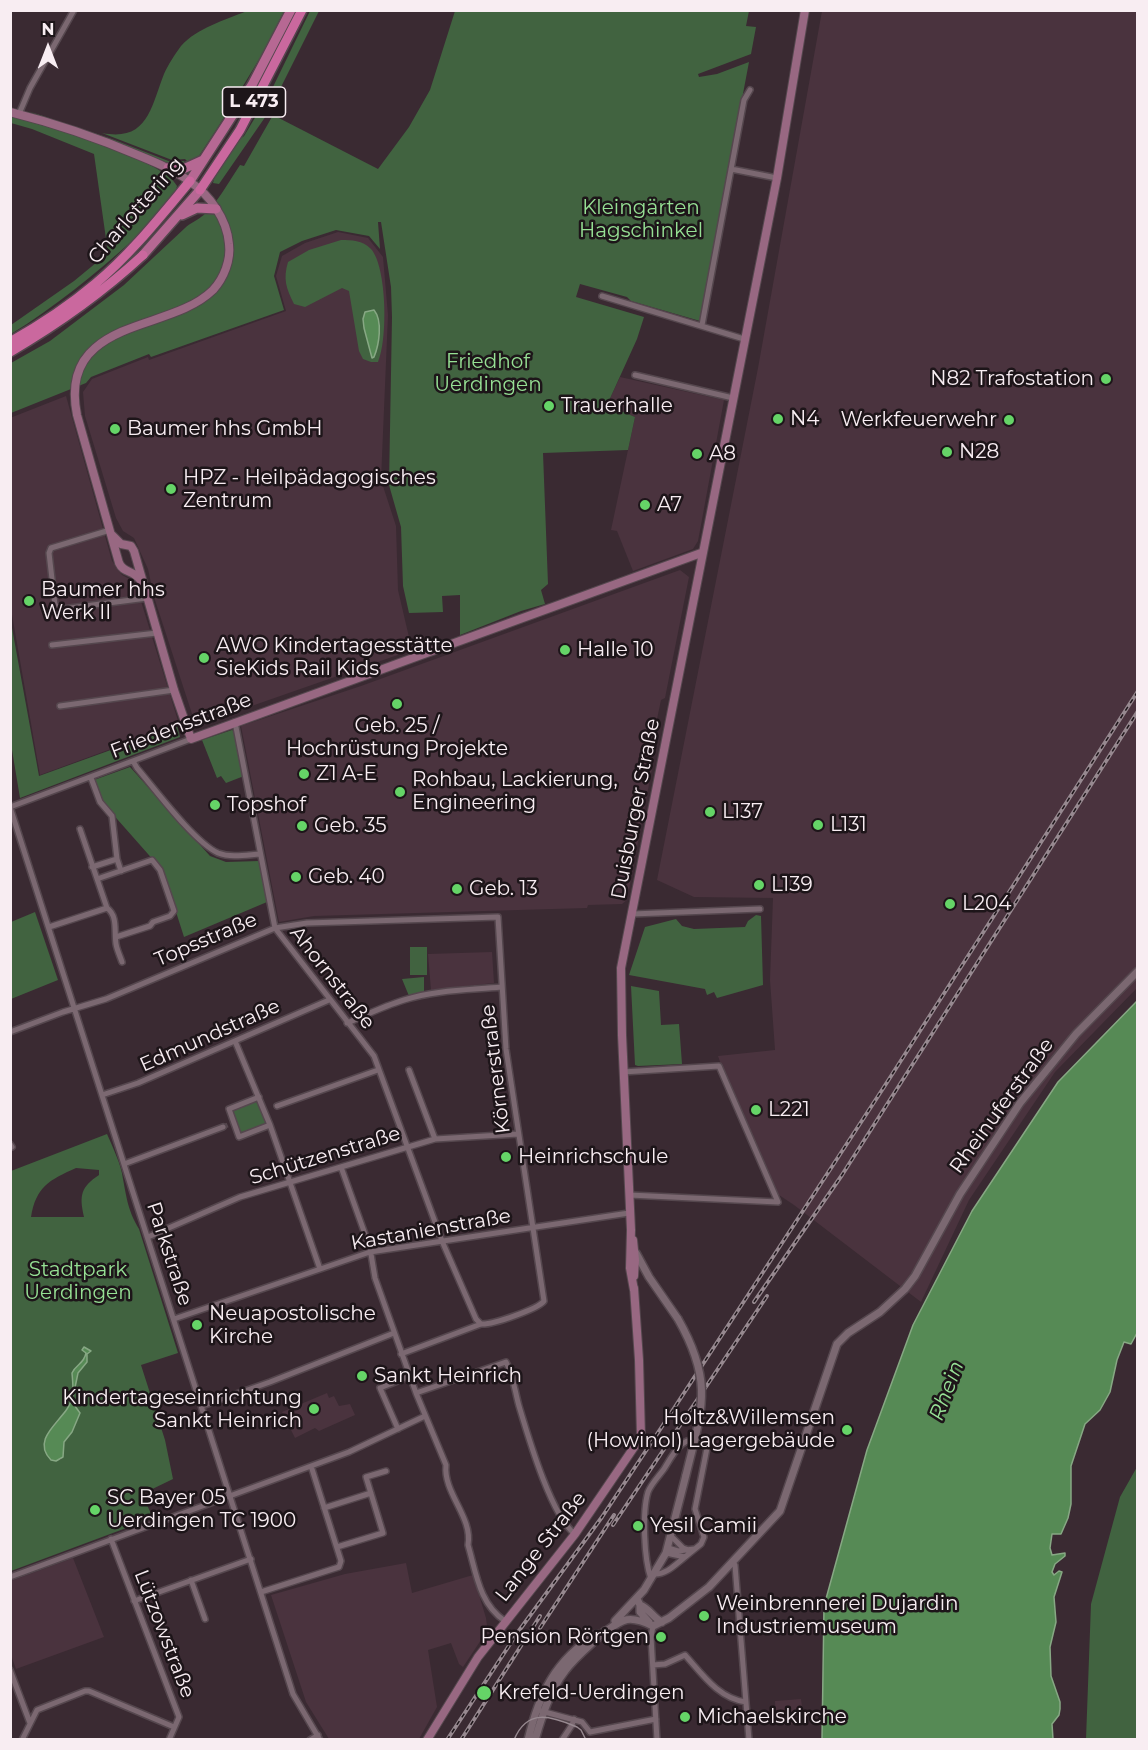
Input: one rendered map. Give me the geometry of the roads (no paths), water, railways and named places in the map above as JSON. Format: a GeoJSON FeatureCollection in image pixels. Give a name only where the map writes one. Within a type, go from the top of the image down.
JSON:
{"type":"FeatureCollection","features":[{"type":"Feature","properties":{"kind":"highway","name":"Charlottering"},"geometry":{"type":"LineString","coordinates":[[200,190],[240,130],[302,10]]}},
{"type":"Feature","properties":{"kind":"highway","name":"Charlottering"},"geometry":{"type":"LineString","coordinates":[[10,342],[35,328],[95,284],[142,238],[190,181]]}},
{"type":"Feature","properties":{"kind":"highway","name":"Charlottering"},"geometry":{"type":"LineString","coordinates":[[10,352],[80,308],[143,255]]}},
{"type":"Feature","properties":{"kind":"main road","name":"Charlottering"},"geometry":{"type":"LineString","coordinates":[[190,181],[252,86],[291,10]]}},
{"type":"Feature","properties":{"kind":"main road","name":"Duisburger Straße"},"geometry":{"type":"LineString","coordinates":[[641,1435],[634,1290],[635,1251],[629,1213],[621,968],[668,737],[701,553],[777,178],[806,10]]}},
{"type":"Feature","properties":{"kind":"main road"},"geometry":{"type":"LineString","coordinates":[[15,113],[122,148],[168,168],[200,190],[226,225],[230,248],[226,270],[213,289],[190,304],[102,342],[87,357],[76,375],[74,399],[77,415],[119,563],[124,570],[133,572],[142,583]]}},
{"type":"Feature","properties":{"kind":"main road"},"geometry":{"type":"LineString","coordinates":[[168,168],[181,170],[205,159]]}},
{"type":"Feature","properties":{"kind":"main road","name":"Charlottering"},"geometry":{"type":"LineString","coordinates":[[143,255],[200,190]]}},
{"type":"Feature","properties":{"kind":"main road"},"geometry":{"type":"LineString","coordinates":[[177,217],[197,207],[216,209]]}},
{"type":"Feature","properties":{"kind":"main road"},"geometry":{"type":"LineString","coordinates":[[111,533],[121,544],[131,546],[191,739]]}},
{"type":"Feature","properties":{"kind":"main road"},"geometry":{"type":"LineString","coordinates":[[115,550],[121,544]]}},
{"type":"Feature","properties":{"kind":"main road","name":"Friedensstraße"},"geometry":{"type":"LineString","coordinates":[[191,739],[701,553]]}},
{"type":"Feature","properties":{"kind":"main road"},"geometry":{"type":"LineString","coordinates":[[124,570],[133,568],[137,563]]}},
{"type":"Feature","properties":{"kind":"main road","name":"Duisburger Straße"},"geometry":{"type":"LineString","coordinates":[[631,1230],[630,1268],[634,1290]]}},
{"type":"Feature","properties":{"kind":"main road","name":"Lange Straße"},"geometry":{"type":"LineString","coordinates":[[427,1740],[463,1678],[574,1534],[641,1435]]}},
{"type":"Feature","properties":{"kind":"street"},"geometry":{"type":"LineString","coordinates":[[15,113],[74,10]]}},
{"type":"Feature","properties":{"kind":"street"},"geometry":{"type":"LineString","coordinates":[[702,325],[744,100],[750,90]]}},
{"type":"Feature","properties":{"kind":"street"},"geometry":{"type":"LineString","coordinates":[[731,169],[777,178]]}},
{"type":"Feature","properties":{"kind":"street"},"geometry":{"type":"LineString","coordinates":[[602,296],[744,339]]}},
{"type":"Feature","properties":{"kind":"street"},"geometry":{"type":"LineString","coordinates":[[635,375],[733,398]]}},
{"type":"Feature","properties":{"kind":"street"},"geometry":{"type":"LineString","coordinates":[[111,533],[51,548],[49,553],[55,605],[62,609],[147,598]]}},
{"type":"Feature","properties":{"kind":"street"},"geometry":{"type":"LineString","coordinates":[[52,645],[157,633]]}},
{"type":"Feature","properties":{"kind":"street"},"geometry":{"type":"LineString","coordinates":[[60,706],[174,690]]}},
{"type":"Feature","properties":{"kind":"street","name":"Ahornstraße"},"geometry":{"type":"LineString","coordinates":[[235,722],[274,928],[374,1056],[442,1241],[476,1319],[481,1324]]}},
{"type":"Feature","properties":{"kind":"street","name":"Friedensstraße"},"geometry":{"type":"LineString","coordinates":[[10,807],[191,739]]}},
{"type":"Feature","properties":{"kind":"street"},"geometry":{"type":"LineString","coordinates":[[133,761],[203,844],[219,853],[232,856],[260,854]]}},
{"type":"Feature","properties":{"kind":"street"},"geometry":{"type":"LineString","coordinates":[[90,778],[100,802],[112,816],[117,859],[121,871]]}},
{"type":"Feature","properties":{"kind":"street","name":"Parkstraße"},"geometry":{"type":"LineString","coordinates":[[10,807],[293,1694],[319,1737]]}},
{"type":"Feature","properties":{"kind":"street"},"geometry":{"type":"LineString","coordinates":[[80,829],[106,908],[111,911],[122,962]]}},
{"type":"Feature","properties":{"kind":"street"},"geometry":{"type":"LineString","coordinates":[[92,867],[117,859]]}},
{"type":"Feature","properties":{"kind":"street"},"geometry":{"type":"LineString","coordinates":[[97,879],[152,860],[160,870],[174,911],[170,916],[153,921],[150,926],[116,937]]}},
{"type":"Feature","properties":{"kind":"street"},"geometry":{"type":"LineString","coordinates":[[48,927],[106,908]]}},
{"type":"Feature","properties":{"kind":"street"},"geometry":{"type":"LineString","coordinates":[[632,914],[760,909]]}},
{"type":"Feature","properties":{"kind":"street","name":"Topsstraße"},"geometry":{"type":"LineString","coordinates":[[10,1032],[106,999],[274,928],[307,923],[498,917]]}},
{"type":"Feature","properties":{"kind":"street","name":"Körnerstraße"},"geometry":{"type":"LineString","coordinates":[[481,1324],[490,1324],[536,1308],[544,1301],[506,1048],[498,917]]}},
{"type":"Feature","properties":{"kind":"street","name":"Rheinuferstraße"},"geometry":{"type":"LineString","coordinates":[[653,1626],[662,1622],[709,1587],[780,1511],[837,1344],[848,1333],[893,1301],[915,1276],[960,1194],[1020,1103],[1076,1034],[1137,971]]}},
{"type":"Feature","properties":{"kind":"street"},"geometry":{"type":"LineString","coordinates":[[347,1023],[402,1000],[430,993],[501,987]]}},
{"type":"Feature","properties":{"kind":"street","name":"Edmundstraße"},"geometry":{"type":"LineString","coordinates":[[102,1095],[138,1083],[329,1000]]}},
{"type":"Feature","properties":{"kind":"street"},"geometry":{"type":"LineString","coordinates":[[235,1041],[265,1111],[320,1269]]}},
{"type":"Feature","properties":{"kind":"street"},"geometry":{"type":"LineString","coordinates":[[623,1072],[719,1065],[778,1202],[629,1195]]}},
{"type":"Feature","properties":{"kind":"street"},"geometry":{"type":"LineString","coordinates":[[265,1111],[378,1070]]}},
{"type":"Feature","properties":{"kind":"street"},"geometry":{"type":"LineString","coordinates":[[409,1070],[435,1139]]}},
{"type":"Feature","properties":{"kind":"street"},"geometry":{"type":"LineString","coordinates":[[259,1097],[228,1109],[232,1123],[239,1137],[270,1125]]}},
{"type":"Feature","properties":{"kind":"street"},"geometry":{"type":"LineString","coordinates":[[124,1164],[223,1127]]}},
{"type":"Feature","properties":{"kind":"street","name":"Schützenstraße"},"geometry":{"type":"LineString","coordinates":[[148,1237],[240,1197],[435,1139],[518,1134]]}},
{"type":"Feature","properties":{"kind":"street"},"geometry":{"type":"LineString","coordinates":[[341,1167],[370,1248],[375,1278],[401,1354],[446,1465],[445,1473],[455,1503],[460,1508],[469,1538],[468,1545],[485,1600],[489,1608],[505,1621]]}},
{"type":"Feature","properties":{"kind":"street","name":"Kastanienstraße"},"geometry":{"type":"LineString","coordinates":[[174,1319],[370,1252],[629,1213]]}},
{"type":"Feature","properties":{"kind":"street"},"geometry":{"type":"LineString","coordinates":[[535,1740],[552,1691],[565,1671],[609,1627],[639,1602],[667,1551],[699,1422],[702,1391],[697,1357],[678,1319],[649,1277],[635,1251]]}},
{"type":"Feature","properties":{"kind":"street"},"geometry":{"type":"LineString","coordinates":[[634,1280],[641,1276],[649,1277]]}},
{"type":"Feature","properties":{"kind":"street"},"geometry":{"type":"LineString","coordinates":[[401,1354],[481,1324]]}},
{"type":"Feature","properties":{"kind":"street"},"geometry":{"type":"LineString","coordinates":[[202,1406],[394,1333]]}},
{"type":"Feature","properties":{"kind":"street"},"geometry":{"type":"LineString","coordinates":[[416,1393],[504,1362],[507,1364],[543,1477],[564,1522],[574,1534]]}},
{"type":"Feature","properties":{"kind":"street"},"geometry":{"type":"LineString","coordinates":[[398,1429],[380,1388],[410,1376]]}},
{"type":"Feature","properties":{"kind":"street"},"geometry":{"type":"LineString","coordinates":[[10,1577],[357,1448],[425,1416]]}},
{"type":"Feature","properties":{"kind":"street"},"geometry":{"type":"LineString","coordinates":[[690,1440],[699,1441],[707,1448],[695,1509],[704,1537],[701,1544],[666,1572],[653,1577],[646,1565],[644,1510],[649,1490],[682,1444],[690,1440]]}},
{"type":"Feature","properties":{"kind":"street"},"geometry":{"type":"LineString","coordinates":[[261,1592],[339,1567],[341,1561],[312,1469]]}},
{"type":"Feature","properties":{"kind":"street"},"geometry":{"type":"LineString","coordinates":[[337,1548],[383,1533],[366,1477],[386,1471]]}},
{"type":"Feature","properties":{"kind":"street"},"geometry":{"type":"LineString","coordinates":[[324,1508],[371,1492]]}},
{"type":"Feature","properties":{"kind":"street"},"geometry":{"type":"LineString","coordinates":[[671,1536],[684,1548],[693,1550]]}},
{"type":"Feature","properties":{"kind":"street","name":"Lützowstraße"},"geometry":{"type":"LineString","coordinates":[[111,1539],[179,1717],[169,1740]]}},
{"type":"Feature","properties":{"kind":"street"},"geometry":{"type":"LineString","coordinates":[[667,1551],[693,1550]]}},
{"type":"Feature","properties":{"kind":"street"},"geometry":{"type":"LineString","coordinates":[[667,1551],[685,1557]]}},
{"type":"Feature","properties":{"kind":"street"},"geometry":{"type":"LineString","coordinates":[[134,1601],[251,1559]]}},
{"type":"Feature","properties":{"kind":"street"},"geometry":{"type":"LineString","coordinates":[[733,1563],[735,1565],[749,1740]]}},
{"type":"Feature","properties":{"kind":"street"},"geometry":{"type":"LineString","coordinates":[[191,1580],[205,1619]]}},
{"type":"Feature","properties":{"kind":"street"},"geometry":{"type":"LineString","coordinates":[[639,1602],[662,1622]]}},
{"type":"Feature","properties":{"kind":"street"},"geometry":{"type":"LineString","coordinates":[[639,1602],[640,1612],[653,1626],[657,1740]]}},
{"type":"Feature","properties":{"kind":"street"},"geometry":{"type":"LineString","coordinates":[[602,1634],[628,1618],[635,1618],[653,1626]]}},
{"type":"Feature","properties":{"kind":"street"},"geometry":{"type":"LineString","coordinates":[[528,1740],[535,1710],[557,1669],[588,1640],[609,1627]]}},
{"type":"Feature","properties":{"kind":"street"},"geometry":{"type":"LineString","coordinates":[[653,1665],[665,1664],[684,1655],[713,1686],[726,1696],[746,1702]]}},
{"type":"Feature","properties":{"kind":"street"},"geometry":{"type":"LineString","coordinates":[[10,1670],[30,1723]]}},
{"type":"Feature","properties":{"kind":"street"},"geometry":{"type":"LineString","coordinates":[[22,1740],[37,1710],[89,1691],[174,1727]]}},
{"type":"Feature","properties":{"kind":"street"},"geometry":{"type":"LineString","coordinates":[[535,1710],[582,1722],[590,1732],[589,1740]]}},
{"type":"Feature","properties":{"kind":"street"},"geometry":{"type":"LineString","coordinates":[[562,1740],[573,1725],[574,1719]]}},
{"type":"Feature","properties":{"kind":"street"},"geometry":{"type":"LineString","coordinates":[[590,1732],[656,1719]]}},
{"type":"Feature","properties":{"kind":"street"},"geometry":{"type":"LineString","coordinates":[[310,1740],[319,1737]]}},
{"type":"Feature","properties":{"kind":"water"},"geometry":{"type":"Polygon","coordinates":[[[374,310],[378,320],[379,340],[372,358],[363,319],[365,312],[374,310]]]}},
{"type":"Feature","properties":{"kind":"water","name":"Rhein"},"geometry":{"type":"Polygon","coordinates":[[[1137,1001],[1137,1333],[1131,1344],[1124,1342],[1117,1360],[1110,1392],[1100,1410],[1085,1424],[1071,1466],[1071,1504],[1068,1518],[1061,1534],[1052,1534],[1050,1548],[1052,1555],[1065,1553],[1065,1556],[1055,1564],[1052,1572],[1054,1575],[1059,1571],[1062,1572],[1054,1597],[1056,1622],[1050,1647],[1051,1676],[1060,1702],[1059,1715],[1052,1724],[1053,1739],[822,1739],[824,1606],[867,1450],[913,1325],[972,1211],[1058,1082],[1137,1001]]]}},
{"type":"Feature","properties":{"kind":"water"},"geometry":{"type":"Polygon","coordinates":[[[84,1347],[91,1351],[87,1354],[87,1362],[78,1373],[72,1402],[80,1413],[72,1432],[64,1442],[63,1457],[56,1461],[51,1460],[44,1446],[45,1439],[70,1405],[73,1391],[72,1373],[85,1357],[86,1353],[82,1350],[84,1347]]]}},
{"type":"Feature","properties":{"kind":"tunnel"},"geometry":{"type":"LineString","coordinates":[[223,1127],[230,1124]]}},
{"type":"Feature","properties":{"kind":"tram line"},"geometry":{"type":"LineString","coordinates":[[514,1740],[526,1723],[541,1717],[577,1727],[586,1740]]}},
{"type":"Feature","properties":{"kind":"railway"},"geometry":{"type":"LineString","coordinates":[[447,1740],[518,1632],[602,1517],[667,1419],[884,1087],[1138,691]]}},
{"type":"Feature","properties":{"kind":"railway"},"geometry":{"type":"LineString","coordinates":[[754,1302],[842,1175],[1138,711]]}},
{"type":"Feature","properties":{"kind":"railway"},"geometry":{"type":"LineString","coordinates":[[613,1525],[767,1296]]}},
{"type":"Feature","properties":{"kind":"railway"},"geometry":{"type":"LineString","coordinates":[[540,1628],[614,1515]]}},
{"type":"Feature","properties":{"kind":"railway"},"geometry":{"type":"LineString","coordinates":[[461,1740],[540,1616]]}},
{"type":"Feature","properties":{"kind":"place","name":"N82 Trafostation"},"geometry":{"type":"Point","coordinates":[1106,379]}},
{"type":"Feature","properties":{"kind":"place","name":"Trauerhalle"},"geometry":{"type":"Point","coordinates":[549,406]}},
{"type":"Feature","properties":{"kind":"place","name":"N4"},"geometry":{"type":"Point","coordinates":[778,419]}},
{"type":"Feature","properties":{"kind":"place","name":"Werkfeuerwehr"},"geometry":{"type":"Point","coordinates":[1009,420]}},
{"type":"Feature","properties":{"kind":"place","name":"Baumer hhs GmbH"},"geometry":{"type":"Point","coordinates":[115,429]}},
{"type":"Feature","properties":{"kind":"place","name":"N28"},"geometry":{"type":"Point","coordinates":[947,452]}},
{"type":"Feature","properties":{"kind":"place","name":"A8"},"geometry":{"type":"Point","coordinates":[697,454]}},
{"type":"Feature","properties":{"kind":"place","name":"HPZ - Heilpädagogisches Zentrum"},"geometry":{"type":"Point","coordinates":[171,489]}},
{"type":"Feature","properties":{"kind":"place","name":"A7"},"geometry":{"type":"Point","coordinates":[645,505]}},
{"type":"Feature","properties":{"kind":"place","name":"Baumer hhs Werk II"},"geometry":{"type":"Point","coordinates":[29,601]}},
{"type":"Feature","properties":{"kind":"place","name":"Halle 10"},"geometry":{"type":"Point","coordinates":[565,650]}},
{"type":"Feature","properties":{"kind":"place","name":"AWO Kindertagesstätte SieKids Rail Kids"},"geometry":{"type":"Point","coordinates":[204,658]}},
{"type":"Feature","properties":{"kind":"place","name":"Geb. 25 / Hochrüstung Projekte"},"geometry":{"type":"Point","coordinates":[397,704]}},
{"type":"Feature","properties":{"kind":"place","name":"Z1 A-E"},"geometry":{"type":"Point","coordinates":[304,774]}},
{"type":"Feature","properties":{"kind":"place","name":"Rohbau, Lackierung, Engineering"},"geometry":{"type":"Point","coordinates":[400,792]}},
{"type":"Feature","properties":{"kind":"place","name":"Topshof"},"geometry":{"type":"Point","coordinates":[215,805]}},
{"type":"Feature","properties":{"kind":"place","name":"L137"},"geometry":{"type":"Point","coordinates":[710,812]}},
{"type":"Feature","properties":{"kind":"place","name":"L131"},"geometry":{"type":"Point","coordinates":[818,825]}},
{"type":"Feature","properties":{"kind":"place","name":"Geb. 35"},"geometry":{"type":"Point","coordinates":[302,826]}},
{"type":"Feature","properties":{"kind":"place","name":"Geb. 40"},"geometry":{"type":"Point","coordinates":[296,877]}},
{"type":"Feature","properties":{"kind":"place","name":"L139"},"geometry":{"type":"Point","coordinates":[759,885]}},
{"type":"Feature","properties":{"kind":"place","name":"Geb. 13"},"geometry":{"type":"Point","coordinates":[457,889]}},
{"type":"Feature","properties":{"kind":"place","name":"L204"},"geometry":{"type":"Point","coordinates":[950,904]}},
{"type":"Feature","properties":{"kind":"place","name":"L221"},"geometry":{"type":"Point","coordinates":[756,1110]}},
{"type":"Feature","properties":{"kind":"place","name":"Heinrichschule"},"geometry":{"type":"Point","coordinates":[506,1157]}},
{"type":"Feature","properties":{"kind":"place","name":"Neuapostolische Kirche"},"geometry":{"type":"Point","coordinates":[197,1325]}},
{"type":"Feature","properties":{"kind":"place","name":"Sankt Heinrich"},"geometry":{"type":"Point","coordinates":[362,1376]}},
{"type":"Feature","properties":{"kind":"place","name":"Kindertageseinrichtung Sankt Heinrich"},"geometry":{"type":"Point","coordinates":[314,1409]}},
{"type":"Feature","properties":{"kind":"place","name":"Holtz&Willemsen (Howinol) Lagergebäude"},"geometry":{"type":"Point","coordinates":[847,1430]}},
{"type":"Feature","properties":{"kind":"place","name":"SC Bayer 05 Uerdingen TC 1900"},"geometry":{"type":"Point","coordinates":[95,1510]}},
{"type":"Feature","properties":{"kind":"place","name":"Yesil Camii"},"geometry":{"type":"Point","coordinates":[638,1526]}},
{"type":"Feature","properties":{"kind":"place","name":"Weinbrennerei Dujardin Industriemuseum"},"geometry":{"type":"Point","coordinates":[704,1616]}},
{"type":"Feature","properties":{"kind":"place","name":"Pension Rörtgen"},"geometry":{"type":"Point","coordinates":[661,1637]}},
{"type":"Feature","properties":{"kind":"place","name":"Krefeld-Uerdingen"},"geometry":{"type":"Point","coordinates":[484,1693]}},
{"type":"Feature","properties":{"kind":"place","name":"Michaelskirche"},"geometry":{"type":"Point","coordinates":[685,1717]}},
{"type":"Feature","properties":{"kind":"park label","name":"Kleingärten Hagschinkel"},"geometry":{"type":"Point","coordinates":[641,220]}},
{"type":"Feature","properties":{"kind":"park label","name":"Friedhof Uerdingen"},"geometry":{"type":"Point","coordinates":[488,374]}},
{"type":"Feature","properties":{"kind":"park label","name":"Stadtpark Uerdingen"},"geometry":{"type":"Point","coordinates":[78,1282]}}]}
